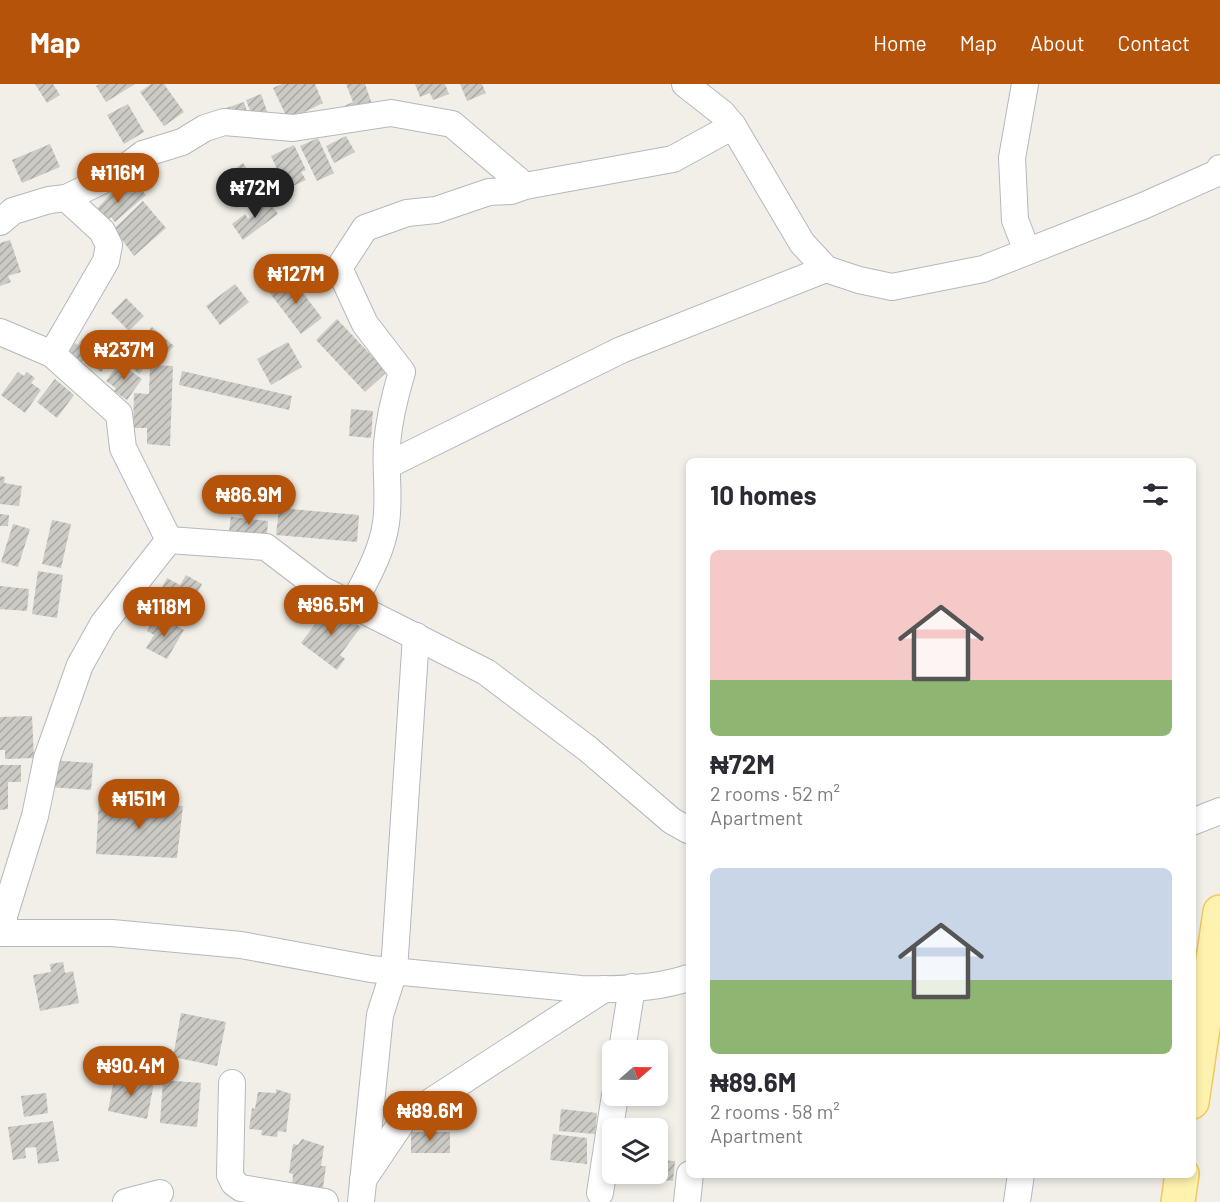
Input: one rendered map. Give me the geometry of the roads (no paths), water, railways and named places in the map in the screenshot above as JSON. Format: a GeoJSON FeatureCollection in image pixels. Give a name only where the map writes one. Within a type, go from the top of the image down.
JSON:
{"type":"FeatureCollection","features":[{"type":"Feature","properties":{"kind":"main road"},"geometry":{"type":"LineString","coordinates":[[1196,1075],[1220,912]]}},
{"type":"Feature","properties":{"kind":"main road"},"geometry":{"type":"LineString","coordinates":[[1178,1202],[1181,1178]]}},
{"type":"Feature","properties":{"kind":"street"},"geometry":{"type":"LineString","coordinates":[[686,84],[722,113],[733,126],[802,243],[826,269],[859,280],[892,287],[983,269],[1143,206],[1217,173],[1220,168]]}},
{"type":"Feature","properties":{"kind":"street"},"geometry":{"type":"LineString","coordinates":[[1025,84],[1012,158],[1015,220],[1027,251]]}},
{"type":"Feature","properties":{"kind":"street"},"geometry":{"type":"LineString","coordinates":[[0,222],[14,211],[50,200],[66,198],[118,173],[143,154],[182,142],[205,128],[224,123],[293,128],[391,113],[452,124],[525,186]]}},
{"type":"Feature","properties":{"kind":"street"},"geometry":{"type":"LineString","coordinates":[[353,604],[373,566],[386,525],[387,446],[393,399],[402,372],[365,324],[339,268],[364,228],[407,213],[448,206],[489,192],[511,191],[525,186],[673,159],[733,126]]}},
{"type":"Feature","properties":{"kind":"street"},"geometry":{"type":"LineString","coordinates":[[52,354],[106,261],[109,245],[102,231],[66,198]]}},
{"type":"Feature","properties":{"kind":"street"},"geometry":{"type":"LineString","coordinates":[[388,465],[621,351],[826,269]]}},
{"type":"Feature","properties":{"kind":"street"},"geometry":{"type":"LineString","coordinates":[[0,332],[52,354],[119,414],[123,448],[169,540]]}},
{"type":"Feature","properties":{"kind":"street"},"geometry":{"type":"LineString","coordinates":[[169,540],[266,547],[321,589],[486,672],[588,749],[672,821],[686,829]]}},
{"type":"Feature","properties":{"kind":"street"},"geometry":{"type":"LineString","coordinates":[[169,540],[103,624],[80,666],[47,758],[35,816],[4,916],[2,933],[112,933],[241,945],[394,971],[604,990],[676,983],[686,979]]}},
{"type":"Feature","properties":{"kind":"street"},"geometry":{"type":"LineString","coordinates":[[362,1191],[380,1015],[394,971],[416,636]]}},
{"type":"Feature","properties":{"kind":"street"},"geometry":{"type":"LineString","coordinates":[[1196,820],[1220,811]]}},
{"type":"Feature","properties":{"kind":"street"},"geometry":{"type":"LineString","coordinates":[[624,1040],[632,987]]}},
{"type":"Feature","properties":{"kind":"street"},"geometry":{"type":"LineString","coordinates":[[362,1191],[404,1119],[604,990]]}},
{"type":"Feature","properties":{"kind":"street"},"geometry":{"type":"LineString","coordinates":[[232,1083],[231,1175],[234,1182],[241,1188],[325,1202]]}},
{"type":"Feature","properties":{"kind":"street"},"geometry":{"type":"LineString","coordinates":[[600,1193],[613,1106]]}},
{"type":"Feature","properties":{"kind":"street"},"geometry":{"type":"LineString","coordinates":[[687,1202],[690,1178]]}},
{"type":"Feature","properties":{"kind":"street"},"geometry":{"type":"LineString","coordinates":[[1017,1202],[1020,1178]]}},
{"type":"Feature","properties":{"kind":"street"},"geometry":{"type":"LineString","coordinates":[[126,1202],[160,1193]]}}]}
